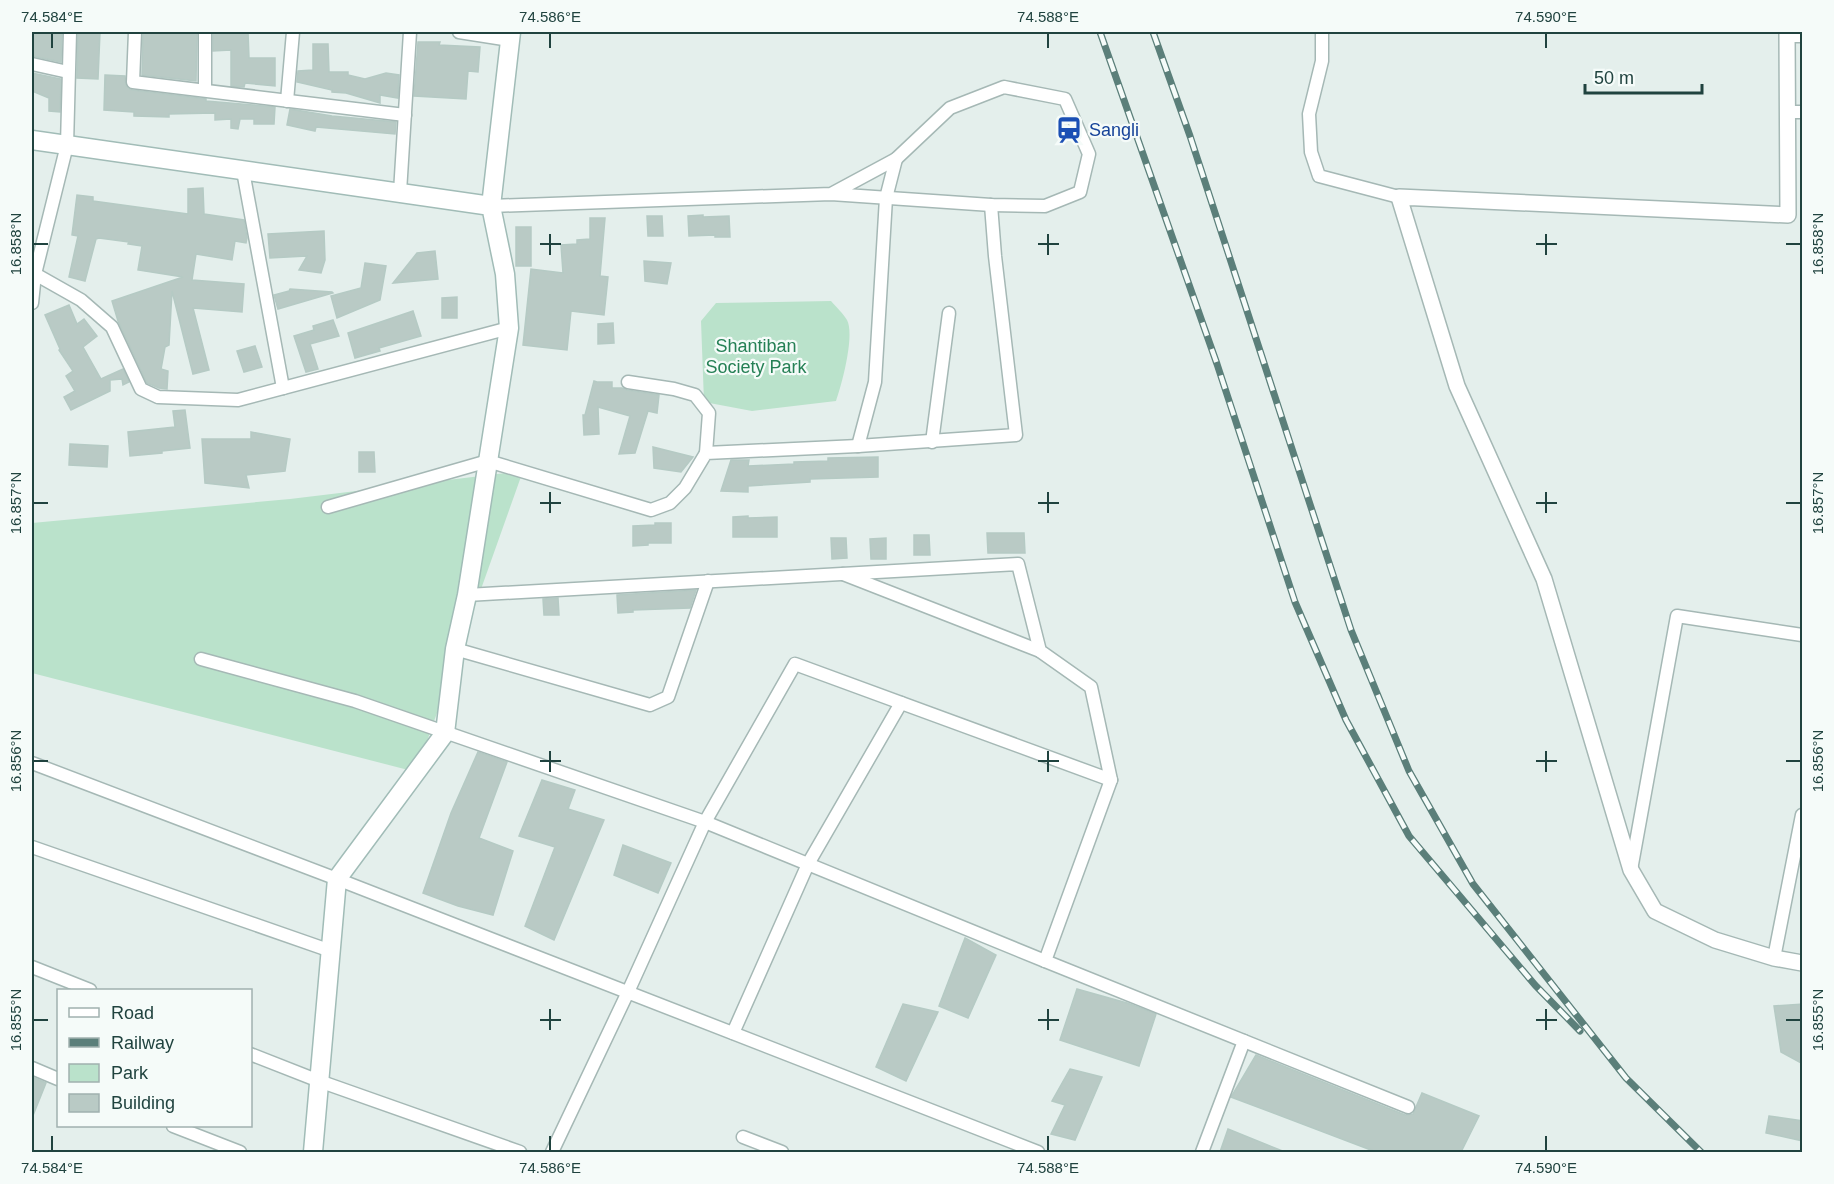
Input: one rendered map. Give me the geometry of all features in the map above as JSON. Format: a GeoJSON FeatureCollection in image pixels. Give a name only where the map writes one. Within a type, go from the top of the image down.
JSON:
{"type":"FeatureCollection","features":[{"type":"Feature","properties":{"kind":"main road"},"geometry":{"type":"LineString","coordinates":[[313,1152],[338,879],[445,733],[455,649],[467,595],[509,328],[505,274],[491,206],[510,36]]}},
{"type":"Feature","properties":{"kind":"main road"},"geometry":{"type":"LineString","coordinates":[[32,140],[491,206]]}},
{"type":"Feature","properties":{"kind":"street"},"geometry":{"type":"LineString","coordinates":[[32,303],[35,274],[67,145],[70,32]]}},
{"type":"Feature","properties":{"kind":"street"},"geometry":{"type":"LineString","coordinates":[[135,32],[133,82],[405,115]]}},
{"type":"Feature","properties":{"kind":"street"},"geometry":{"type":"LineString","coordinates":[[205,32],[205,90]]}},
{"type":"Feature","properties":{"kind":"street"},"geometry":{"type":"LineString","coordinates":[[287,101],[293,32]]}},
{"type":"Feature","properties":{"kind":"street"},"geometry":{"type":"LineString","coordinates":[[400,192],[410,32]]}},
{"type":"Feature","properties":{"kind":"street"},"geometry":{"type":"LineString","coordinates":[[459,32],[510,36]]}},
{"type":"Feature","properties":{"kind":"street"},"geometry":{"type":"LineString","coordinates":[[1322,32],[1322,61],[1309,114],[1311,152],[1319,176],[1399,197],[1795,215],[1795,112],[1786,34],[1803,36]]}},
{"type":"Feature","properties":{"kind":"street"},"geometry":{"type":"LineString","coordinates":[[32,64],[68,72]]}},
{"type":"Feature","properties":{"kind":"street"},"geometry":{"type":"LineString","coordinates":[[491,206],[831,195],[991,205],[1046,206],[1080,192],[1089,154],[1065,99],[1004,87],[950,108],[896,159],[831,195]]}},
{"type":"Feature","properties":{"kind":"street"},"geometry":{"type":"LineString","coordinates":[[858,446],[875,382],[886,198],[896,159]]}},
{"type":"Feature","properties":{"kind":"street"},"geometry":{"type":"LineString","coordinates":[[243,171],[284,388]]}},
{"type":"Feature","properties":{"kind":"street"},"geometry":{"type":"LineString","coordinates":[[1399,197],[1457,386],[1544,579],[1631,870],[1654,911],[1715,940],[1774,958],[1803,963]]}},
{"type":"Feature","properties":{"kind":"street"},"geometry":{"type":"LineString","coordinates":[[706,453],[932,442],[1016,435],[991,205]]}},
{"type":"Feature","properties":{"kind":"street"},"geometry":{"type":"LineString","coordinates":[[35,274],[81,300],[112,327],[141,389],[158,397],[238,400],[509,328]]}},
{"type":"Feature","properties":{"kind":"street"},"geometry":{"type":"LineString","coordinates":[[932,442],[949,313]]}},
{"type":"Feature","properties":{"kind":"street"},"geometry":{"type":"LineString","coordinates":[[328,507],[488,461],[651,510],[670,503],[685,488],[706,453],[709,413],[695,395],[674,389],[628,382]]}},
{"type":"Feature","properties":{"kind":"street"},"geometry":{"type":"LineString","coordinates":[[467,595],[1018,564],[1040,651]]}},
{"type":"Feature","properties":{"kind":"street"},"geometry":{"type":"LineString","coordinates":[[839,573],[1040,651],[1090,687],[1111,780],[1045,961]]}},
{"type":"Feature","properties":{"kind":"street"},"geometry":{"type":"LineString","coordinates":[[455,649],[650,705],[668,697],[708,581]]}},
{"type":"Feature","properties":{"kind":"street"},"geometry":{"type":"LineString","coordinates":[[1631,870],[1677,616],[1803,635]]}},
{"type":"Feature","properties":{"kind":"street"},"geometry":{"type":"LineString","coordinates":[[201,659],[355,701],[705,822],[1408,1107]]}},
{"type":"Feature","properties":{"kind":"street"},"geometry":{"type":"LineString","coordinates":[[552,1152],[705,822],[795,664],[1111,780]]}},
{"type":"Feature","properties":{"kind":"street"},"geometry":{"type":"LineString","coordinates":[[733,1033],[808,864],[902,703]]}},
{"type":"Feature","properties":{"kind":"street"},"geometry":{"type":"LineString","coordinates":[[32,763],[338,879],[1038,1152]]}},
{"type":"Feature","properties":{"kind":"street"},"geometry":{"type":"LineString","coordinates":[[1774,958],[1803,814]]}},
{"type":"Feature","properties":{"kind":"street"},"geometry":{"type":"LineString","coordinates":[[32,847],[331,951]]}},
{"type":"Feature","properties":{"kind":"street"},"geometry":{"type":"LineString","coordinates":[[32,967],[87,989]]}},
{"type":"Feature","properties":{"kind":"street"},"geometry":{"type":"LineString","coordinates":[[1202,1152],[1244,1041]]}},
{"type":"Feature","properties":{"kind":"street"},"geometry":{"type":"LineString","coordinates":[[252,1055],[520,1152]]}},
{"type":"Feature","properties":{"kind":"street"},"geometry":{"type":"LineString","coordinates":[[32,1068],[57,1079]]}},
{"type":"Feature","properties":{"kind":"street"},"geometry":{"type":"LineString","coordinates":[[178,1127],[240,1152]]}},
{"type":"Feature","properties":{"kind":"street"},"geometry":{"type":"LineString","coordinates":[[743,1137],[782,1152]]}},
{"type":"Feature","properties":{"kind":"green space","name":"Shantiban Society Park"},"geometry":{"type":"Polygon","coordinates":[[[831,301],[847,320],[850,337],[847,360],[836,401],[752,411],[704,402],[701,321],[716,303],[831,301]]]}},
{"type":"Feature","properties":{"kind":"green space"},"geometry":{"type":"Polygon","coordinates":[[[523,471],[416,772],[32,673],[32,523],[290,499],[523,471]]]}},
{"type":"Feature","properties":{"kind":"building"},"geometry":{"type":"Polygon","coordinates":[[[32,32],[62,32],[61,62],[32,56],[32,32]]]}},
{"type":"Feature","properties":{"kind":"building"},"geometry":{"type":"Polygon","coordinates":[[[78,32],[100,32],[98,79],[77,78],[78,32]]]}},
{"type":"Feature","properties":{"kind":"building"},"geometry":{"type":"Polygon","coordinates":[[[143,32],[197,32],[196,81],[142,75],[143,32]]]}},
{"type":"Feature","properties":{"kind":"building"},"geometry":{"type":"Polygon","coordinates":[[[213,32],[248,32],[249,58],[275,58],[275,86],[245,83],[244,87],[231,86],[231,50],[213,51],[213,32]]]}},
{"type":"Feature","properties":{"kind":"building"},"geometry":{"type":"Polygon","coordinates":[[[418,42],[480,47],[478,72],[468,71],[466,99],[414,96],[418,42]]]}},
{"type":"Feature","properties":{"kind":"building"},"geometry":{"type":"Polygon","coordinates":[[[313,44],[328,44],[329,72],[348,72],[348,75],[365,79],[386,73],[399,75],[398,98],[380,95],[380,103],[297,82],[298,71],[313,70],[313,44]]]}},
{"type":"Feature","properties":{"kind":"building"},"geometry":{"type":"Polygon","coordinates":[[[32,73],[61,79],[60,112],[49,111],[49,98],[32,91],[32,73]]]}},
{"type":"Feature","properties":{"kind":"building"},"geometry":{"type":"Polygon","coordinates":[[[105,75],[125,76],[126,86],[132,90],[206,99],[206,101],[275,107],[274,124],[254,124],[254,119],[240,119],[238,129],[231,128],[231,119],[215,120],[215,113],[169,114],[169,117],[134,116],[134,112],[104,110],[105,75]]]}},
{"type":"Feature","properties":{"kind":"building"},"geometry":{"type":"Polygon","coordinates":[[[290,109],[332,116],[396,122],[395,134],[316,127],[315,131],[287,125],[290,109]]]}},
{"type":"Feature","properties":{"kind":"building"},"geometry":{"type":"Polygon","coordinates":[[[203,188],[204,214],[244,220],[247,238],[246,243],[235,241],[232,260],[196,254],[192,280],[244,284],[242,312],[193,308],[209,370],[193,374],[172,291],[169,345],[165,347],[161,369],[168,371],[167,389],[159,388],[147,383],[118,321],[112,301],[183,277],[138,270],[142,246],[99,238],[96,239],[85,281],[69,277],[78,236],[72,235],[77,195],[93,197],[93,201],[188,214],[188,189],[203,188]]]}},
{"type":"Feature","properties":{"kind":"building"},"geometry":{"type":"Polygon","coordinates":[[[703,215],[703,217],[729,216],[730,237],[689,236],[688,216],[703,215]]]}},
{"type":"Feature","properties":{"kind":"building"},"geometry":{"type":"Polygon","coordinates":[[[647,216],[662,216],[663,236],[648,236],[647,216]]]}},
{"type":"Feature","properties":{"kind":"building"},"geometry":{"type":"Polygon","coordinates":[[[590,218],[605,218],[600,276],[608,277],[604,315],[571,311],[567,350],[523,345],[531,269],[563,273],[561,245],[577,244],[577,240],[590,239],[590,218]]]}},
{"type":"Feature","properties":{"kind":"building"},"geometry":{"type":"Polygon","coordinates":[[[516,227],[531,227],[531,266],[516,266],[516,227]]]}},
{"type":"Feature","properties":{"kind":"building"},"geometry":{"type":"Polygon","coordinates":[[[324,231],[325,260],[321,273],[299,270],[307,256],[270,258],[268,234],[324,231]]]}},
{"type":"Feature","properties":{"kind":"building"},"geometry":{"type":"Polygon","coordinates":[[[435,251],[438,279],[393,283],[417,253],[435,251]]]}},
{"type":"Feature","properties":{"kind":"building"},"geometry":{"type":"Polygon","coordinates":[[[644,261],[671,263],[667,284],[645,281],[644,261]]]}},
{"type":"Feature","properties":{"kind":"building"},"geometry":{"type":"Polygon","coordinates":[[[365,263],[386,266],[380,300],[337,318],[331,296],[361,288],[365,263]]]}},
{"type":"Feature","properties":{"kind":"building"},"geometry":{"type":"Polygon","coordinates":[[[290,289],[333,293],[278,309],[274,295],[290,289]]]}},
{"type":"Feature","properties":{"kind":"building"},"geometry":{"type":"Polygon","coordinates":[[[457,297],[457,318],[442,318],[442,298],[457,297]]]}},
{"type":"Feature","properties":{"kind":"building"},"geometry":{"type":"Polygon","coordinates":[[[69,305],[77,324],[84,319],[97,336],[83,347],[101,379],[123,369],[129,382],[123,385],[122,379],[110,380],[110,391],[71,410],[64,397],[75,391],[66,376],[73,371],[59,350],[45,315],[69,305]]]}},
{"type":"Feature","properties":{"kind":"building"},"geometry":{"type":"Polygon","coordinates":[[[413,311],[421,336],[379,348],[380,351],[355,358],[348,333],[413,311]]]}},
{"type":"Feature","properties":{"kind":"building"},"geometry":{"type":"Polygon","coordinates":[[[333,320],[339,336],[310,344],[318,369],[306,372],[294,336],[314,330],[313,326],[333,320]]]}},
{"type":"Feature","properties":{"kind":"building"},"geometry":{"type":"Polygon","coordinates":[[[613,323],[614,343],[598,344],[598,324],[613,323]]]}},
{"type":"Feature","properties":{"kind":"building"},"geometry":{"type":"Polygon","coordinates":[[[255,346],[262,367],[244,372],[237,351],[255,346]]]}},
{"type":"Feature","properties":{"kind":"building"},"geometry":{"type":"Polygon","coordinates":[[[594,381],[612,382],[612,388],[659,395],[657,413],[648,411],[635,453],[619,454],[630,416],[598,407],[599,434],[584,435],[583,415],[585,415],[594,381]]]}},
{"type":"Feature","properties":{"kind":"building"},"geometry":{"type":"Polygon","coordinates":[[[185,410],[190,448],[130,456],[128,432],[175,427],[173,411],[185,410]]]}},
{"type":"Feature","properties":{"kind":"building"},"geometry":{"type":"Polygon","coordinates":[[[251,432],[290,439],[285,471],[246,475],[249,488],[205,483],[202,439],[251,439],[251,432]]]}},
{"type":"Feature","properties":{"kind":"building"},"geometry":{"type":"Polygon","coordinates":[[[70,444],[108,446],[107,467],[69,465],[70,444]]]}},
{"type":"Feature","properties":{"kind":"building"},"geometry":{"type":"Polygon","coordinates":[[[653,447],[693,457],[681,472],[654,468],[653,447]]]}},
{"type":"Feature","properties":{"kind":"building"},"geometry":{"type":"Polygon","coordinates":[[[359,452],[374,452],[375,472],[359,472],[359,452]]]}},
{"type":"Feature","properties":{"kind":"building"},"geometry":{"type":"Polygon","coordinates":[[[878,457],[878,477],[810,479],[810,482],[748,486],[748,492],[721,491],[731,460],[749,460],[748,466],[828,461],[828,458],[878,457]]]}},
{"type":"Feature","properties":{"kind":"building"},"geometry":{"type":"Polygon","coordinates":[[[748,516],[748,518],[777,517],[777,537],[733,537],[733,517],[748,516]]]}},
{"type":"Feature","properties":{"kind":"building"},"geometry":{"type":"Polygon","coordinates":[[[655,523],[671,523],[671,543],[648,543],[648,545],[633,546],[633,526],[655,525],[655,523]]]}},
{"type":"Feature","properties":{"kind":"building"},"geometry":{"type":"Polygon","coordinates":[[[987,533],[1024,533],[1025,553],[988,553],[987,533]]]}},
{"type":"Feature","properties":{"kind":"building"},"geometry":{"type":"Polygon","coordinates":[[[914,535],[929,535],[930,555],[914,555],[914,535]]]}},
{"type":"Feature","properties":{"kind":"building"},"geometry":{"type":"Polygon","coordinates":[[[831,538],[846,538],[847,558],[832,559],[831,538]]]}},
{"type":"Feature","properties":{"kind":"building"},"geometry":{"type":"Polygon","coordinates":[[[886,538],[886,559],[871,559],[870,539],[886,538]]]}},
{"type":"Feature","properties":{"kind":"building"},"geometry":{"type":"Polygon","coordinates":[[[696,590],[690,608],[633,610],[633,612],[618,613],[617,595],[696,590]]]}},
{"type":"Feature","properties":{"kind":"building"},"geometry":{"type":"Polygon","coordinates":[[[558,598],[559,615],[544,615],[543,599],[558,598]]]}},
{"type":"Feature","properties":{"kind":"building"},"geometry":{"type":"Polygon","coordinates":[[[478,752],[507,762],[479,838],[513,851],[493,915],[458,906],[423,893],[451,813],[478,752]]]}},
{"type":"Feature","properties":{"kind":"building"},"geometry":{"type":"Polygon","coordinates":[[[542,780],[575,790],[568,809],[604,820],[554,940],[525,926],[555,847],[519,836],[542,780]]]}},
{"type":"Feature","properties":{"kind":"building"},"geometry":{"type":"Polygon","coordinates":[[[623,845],[671,863],[658,893],[614,875],[623,845]]]}},
{"type":"Feature","properties":{"kind":"building"},"geometry":{"type":"Polygon","coordinates":[[[965,938],[996,955],[968,1018],[939,1006],[965,938]]]}},
{"type":"Feature","properties":{"kind":"building"},"geometry":{"type":"Polygon","coordinates":[[[1077,989],[1156,1014],[1139,1066],[1060,1040],[1077,989]]]}},
{"type":"Feature","properties":{"kind":"building"},"geometry":{"type":"Polygon","coordinates":[[[903,1004],[938,1012],[906,1081],[876,1067],[903,1004]]]}},
{"type":"Feature","properties":{"kind":"building"},"geometry":{"type":"Polygon","coordinates":[[[1803,1004],[1803,1064],[1781,1052],[1774,1006],[1803,1004]]]}},
{"type":"Feature","properties":{"kind":"building"},"geometry":{"type":"Polygon","coordinates":[[[1256,1055],[1405,1115],[1413,1114],[1422,1093],[1479,1116],[1461,1152],[1376,1152],[1231,1097],[1256,1055]]]}},
{"type":"Feature","properties":{"kind":"building"},"geometry":{"type":"Polygon","coordinates":[[[1070,1069],[1102,1077],[1075,1140],[1051,1134],[1065,1105],[1052,1101],[1070,1069]]]}},
{"type":"Feature","properties":{"kind":"building"},"geometry":{"type":"Polygon","coordinates":[[[32,1077],[46,1083],[32,1118],[32,1077]]]}},
{"type":"Feature","properties":{"kind":"building"},"geometry":{"type":"Polygon","coordinates":[[[1769,1116],[1803,1121],[1803,1141],[1766,1133],[1769,1116]]]}},
{"type":"Feature","properties":{"kind":"building"},"geometry":{"type":"Polygon","coordinates":[[[1228,1129],[1285,1152],[1220,1152],[1228,1129]]]}},
{"type":"Feature","properties":{"kind":"railway"},"geometry":{"type":"LineString","coordinates":[[1100,32],[1217,364],[1295,602],[1346,720],[1409,836],[1535,985],[1580,1031]]}},
{"type":"Feature","properties":{"kind":"railway"},"geometry":{"type":"LineString","coordinates":[[1153,32],[1190,136],[1351,630],[1409,771],[1473,884],[1626,1078],[1701,1152]]}},
{"type":"Feature","properties":{"kind":"place","name":"Sangli"},"geometry":{"type":"Point","coordinates":[1069,130]}}]}
